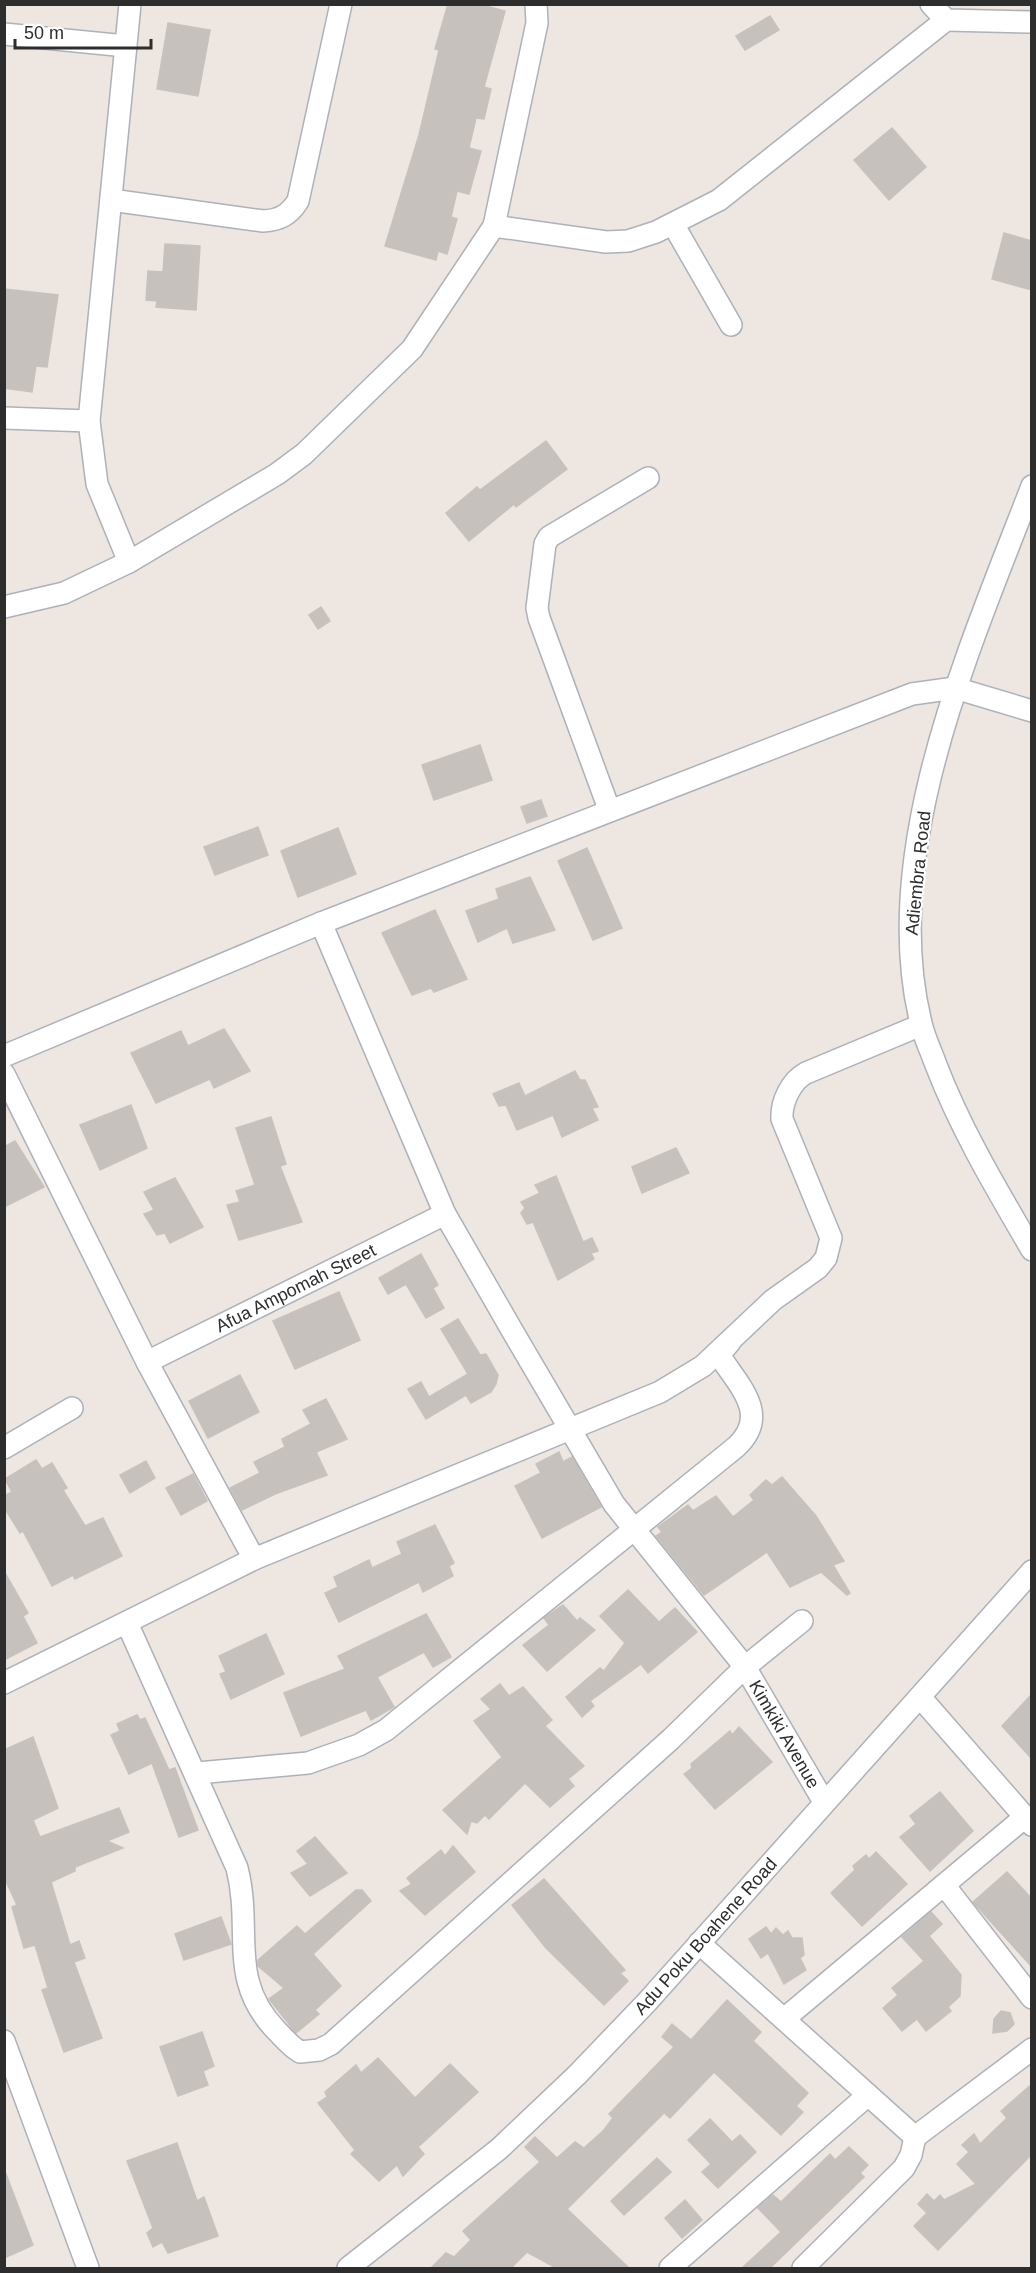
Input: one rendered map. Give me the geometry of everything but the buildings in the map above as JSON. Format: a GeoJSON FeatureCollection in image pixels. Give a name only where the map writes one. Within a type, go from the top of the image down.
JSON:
{"type":"FeatureCollection","features":[{"type":"Feature","properties":{"kind":"street"},"geometry":{"type":"LineString","coordinates":[[129,562],[97,484],[89,421],[130,4]]}},
{"type":"Feature","properties":{"kind":"street"},"geometry":{"type":"LineString","coordinates":[[111,200],[263,221],[276,220],[290,213],[298,201],[341,4]]}},
{"type":"Feature","properties":{"kind":"street"},"geometry":{"type":"LineString","coordinates":[[4,607],[64,593],[129,562],[277,474],[304,454],[412,349],[494,226],[537,23],[536,4]]}},
{"type":"Feature","properties":{"kind":"street"},"geometry":{"type":"LineString","coordinates":[[931,4],[946,20]]}},
{"type":"Feature","properties":{"kind":"street"},"geometry":{"type":"LineString","coordinates":[[494,226],[606,242],[628,241],[673,224],[719,200],[946,20],[1032,22]]}},
{"type":"Feature","properties":{"kind":"street"},"geometry":{"type":"LineString","coordinates":[[4,34],[126,46]]}},
{"type":"Feature","properties":{"kind":"street"},"geometry":{"type":"LineString","coordinates":[[673,224],[731,324]]}},
{"type":"Feature","properties":{"kind":"street"},"geometry":{"type":"LineString","coordinates":[[4,418],[89,421]]}},
{"type":"Feature","properties":{"kind":"street"},"geometry":{"type":"LineString","coordinates":[[609,809],[537,608],[545,544],[549,537],[648,478]]}},
{"type":"Feature","properties":{"kind":"street","name":"Adiembra Road"},"geometry":{"type":"LineString","coordinates":[[1032,486],[955,688],[921,826],[909,928],[911,977],[921,1025],[948,1095],[1032,1250]]}},
{"type":"Feature","properties":{"kind":"street"},"geometry":{"type":"LineString","coordinates":[[4,1056],[321,923],[609,809],[912,694],[955,688],[1032,711]]}},
{"type":"Feature","properties":{"kind":"street","name":"Kimkiki Avenue"},"geometry":{"type":"LineString","coordinates":[[321,923],[446,1214],[570,1431],[614,1504],[745,1667],[824,1802]]}},
{"type":"Feature","properties":{"kind":"street"},"geometry":{"type":"LineString","coordinates":[[4,1683],[254,1559],[570,1431],[681,1381],[703,1366],[773,1300],[818,1268],[830,1247],[831,1238],[782,1119],[784,1102],[795,1081],[806,1073],[921,1025]]}},
{"type":"Feature","properties":{"kind":"street"},"geometry":{"type":"LineString","coordinates":[[4,1074],[147,1362],[254,1559]]}},
{"type":"Feature","properties":{"kind":"street","name":"Afua Ampomah Street"},"geometry":{"type":"LineString","coordinates":[[147,1362],[446,1214]]}},
{"type":"Feature","properties":{"kind":"street"},"geometry":{"type":"LineString","coordinates":[[197,1773],[308,1764],[359,1744],[386,1730],[745,1439],[753,1419],[750,1403],[718,1355],[732,1339]]}},
{"type":"Feature","properties":{"kind":"street"},"geometry":{"type":"LineString","coordinates":[[4,1448],[72,1408]]}},
{"type":"Feature","properties":{"kind":"street","name":"Adu Poku Boahene Road"},"geometry":{"type":"LineString","coordinates":[[348,2268],[500,2149],[576,2075],[699,1943],[1032,1571]]}},
{"type":"Feature","properties":{"kind":"street"},"geometry":{"type":"LineString","coordinates":[[128,1623],[197,1773],[237,1868],[243,1893],[248,1988],[261,2014],[292,2047],[300,2052],[310,2052],[331,2044],[663,1747],[745,1667],[802,1621]]}},
{"type":"Feature","properties":{"kind":"street"},"geometry":{"type":"LineString","coordinates":[[784,2019],[944,1885],[1028,1821],[920,1697]]}},
{"type":"Feature","properties":{"kind":"street"},"geometry":{"type":"LineString","coordinates":[[944,1885],[1032,1998]]}},
{"type":"Feature","properties":{"kind":"street"},"geometry":{"type":"LineString","coordinates":[[699,1943],[915,2137]]}},
{"type":"Feature","properties":{"kind":"street"},"geometry":{"type":"LineString","coordinates":[[4,2041],[88,2268]]}},
{"type":"Feature","properties":{"kind":"street"},"geometry":{"type":"LineString","coordinates":[[803,2268],[904,2168],[911,2155],[915,2137],[1032,2049]]}},
{"type":"Feature","properties":{"kind":"street"},"geometry":{"type":"LineString","coordinates":[[670,2268],[868,2095]]}}]}
